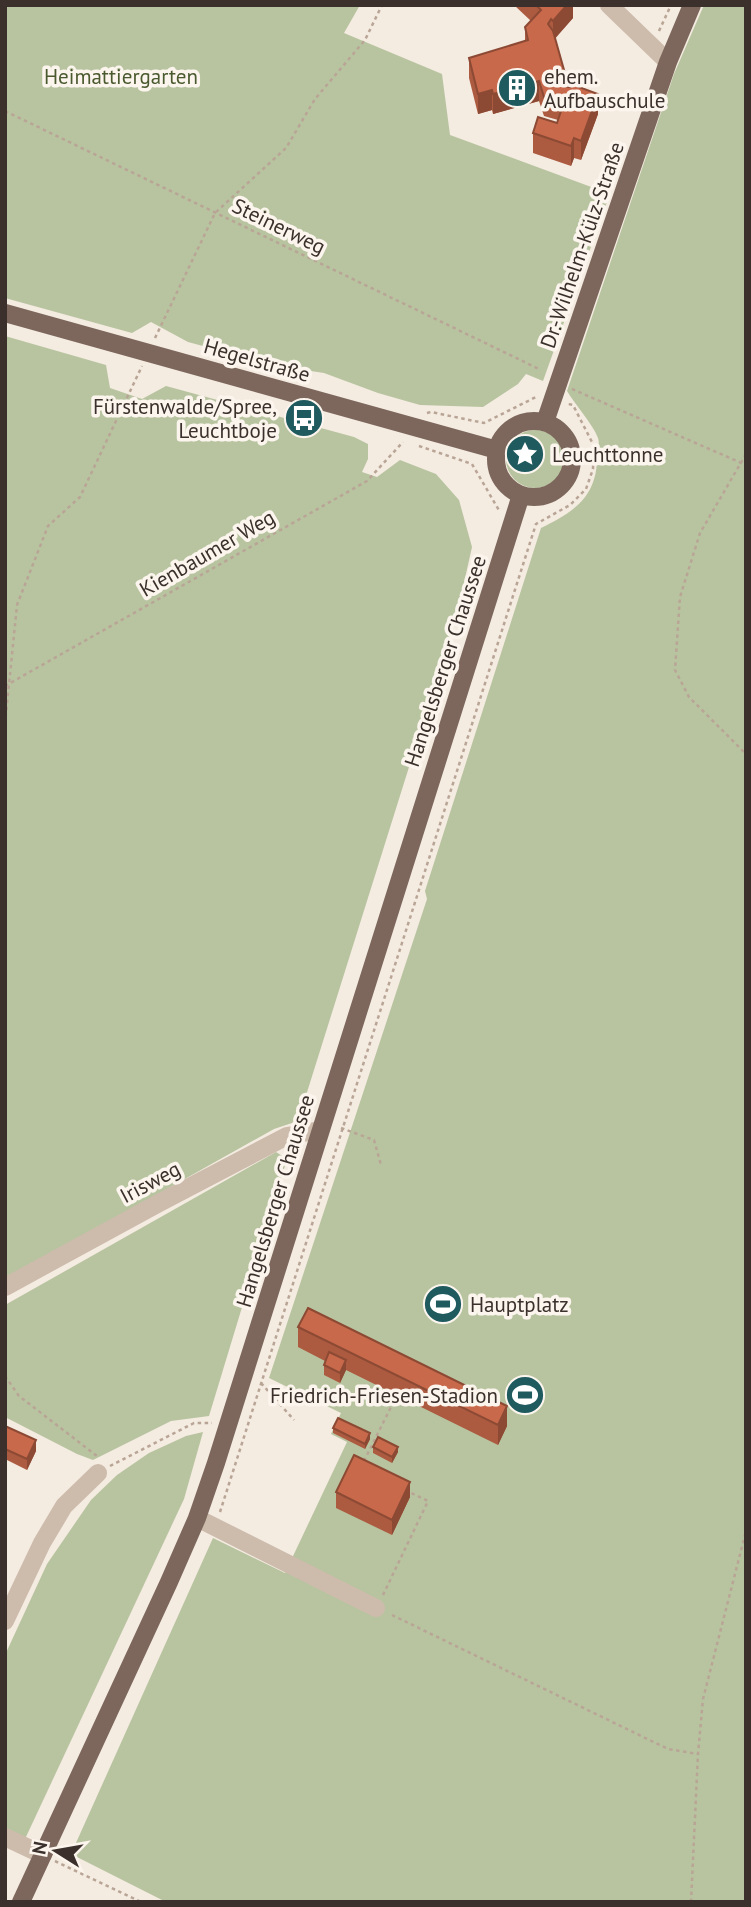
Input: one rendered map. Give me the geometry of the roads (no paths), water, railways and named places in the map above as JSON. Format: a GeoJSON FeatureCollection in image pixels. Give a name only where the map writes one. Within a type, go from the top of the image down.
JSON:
{"type":"FeatureCollection","features":[{"type":"Feature","properties":{"kind":"main road","name":"Dr.-Wilhelm-Külz-Straße"},"geometry":{"type":"LineString","coordinates":[[545,422],[668,62],[692,5]]}},
{"type":"Feature","properties":{"kind":"main road","name":"Hegelstraße"},"geometry":{"type":"LineString","coordinates":[[5,313],[416,434],[497,450]]}},
{"type":"Feature","properties":{"kind":"main road"},"geometry":{"type":"LineString","coordinates":[[525,422],[545,422],[560,430],[568,441],[572,453],[572,467],[559,489],[534,498],[521,495],[511,490],[497,470],[497,450],[513,427],[525,422]]}},
{"type":"Feature","properties":{"kind":"main road","name":"Hangelsberger Chaussee"},"geometry":{"type":"LineString","coordinates":[[21,1902],[237,1426],[320,1130],[521,495]]}},
{"type":"Feature","properties":{"kind":"street"},"geometry":{"type":"LineString","coordinates":[[609,5],[668,62]]}},
{"type":"Feature","properties":{"kind":"street","name":"Irisweg"},"geometry":{"type":"LineString","coordinates":[[5,1287],[286,1136],[320,1130]]}},
{"type":"Feature","properties":{"kind":"street"},"geometry":{"type":"LineString","coordinates":[[5,1621],[42,1543],[64,1506],[99,1465]]}},
{"type":"Feature","properties":{"kind":"street"},"geometry":{"type":"LineString","coordinates":[[197,1518],[376,1608]]}},
{"type":"Feature","properties":{"kind":"street"},"geometry":{"type":"LineString","coordinates":[[5,1838],[43,1855]]}},
{"type":"Feature","properties":{"kind":"place","name":"ehem. Aufbauschule"},"geometry":{"type":"Point","coordinates":[517,88]}},
{"type":"Feature","properties":{"kind":"place","name":"Fürstenwalde/Spree, Leuchtboje"},"geometry":{"type":"Point","coordinates":[304,418]}},
{"type":"Feature","properties":{"kind":"place","name":"Leuchttonne"},"geometry":{"type":"Point","coordinates":[525,454]}},
{"type":"Feature","properties":{"kind":"place","name":"Hauptplatz"},"geometry":{"type":"Point","coordinates":[443,1304]}},
{"type":"Feature","properties":{"kind":"place","name":"Friedrich-Friesen-Stadion"},"geometry":{"type":"Point","coordinates":[525,1395]}},
{"type":"Feature","properties":{"kind":"park label","name":"Heimattiergarten"},"geometry":{"type":"Point","coordinates":[121,76]}}]}
